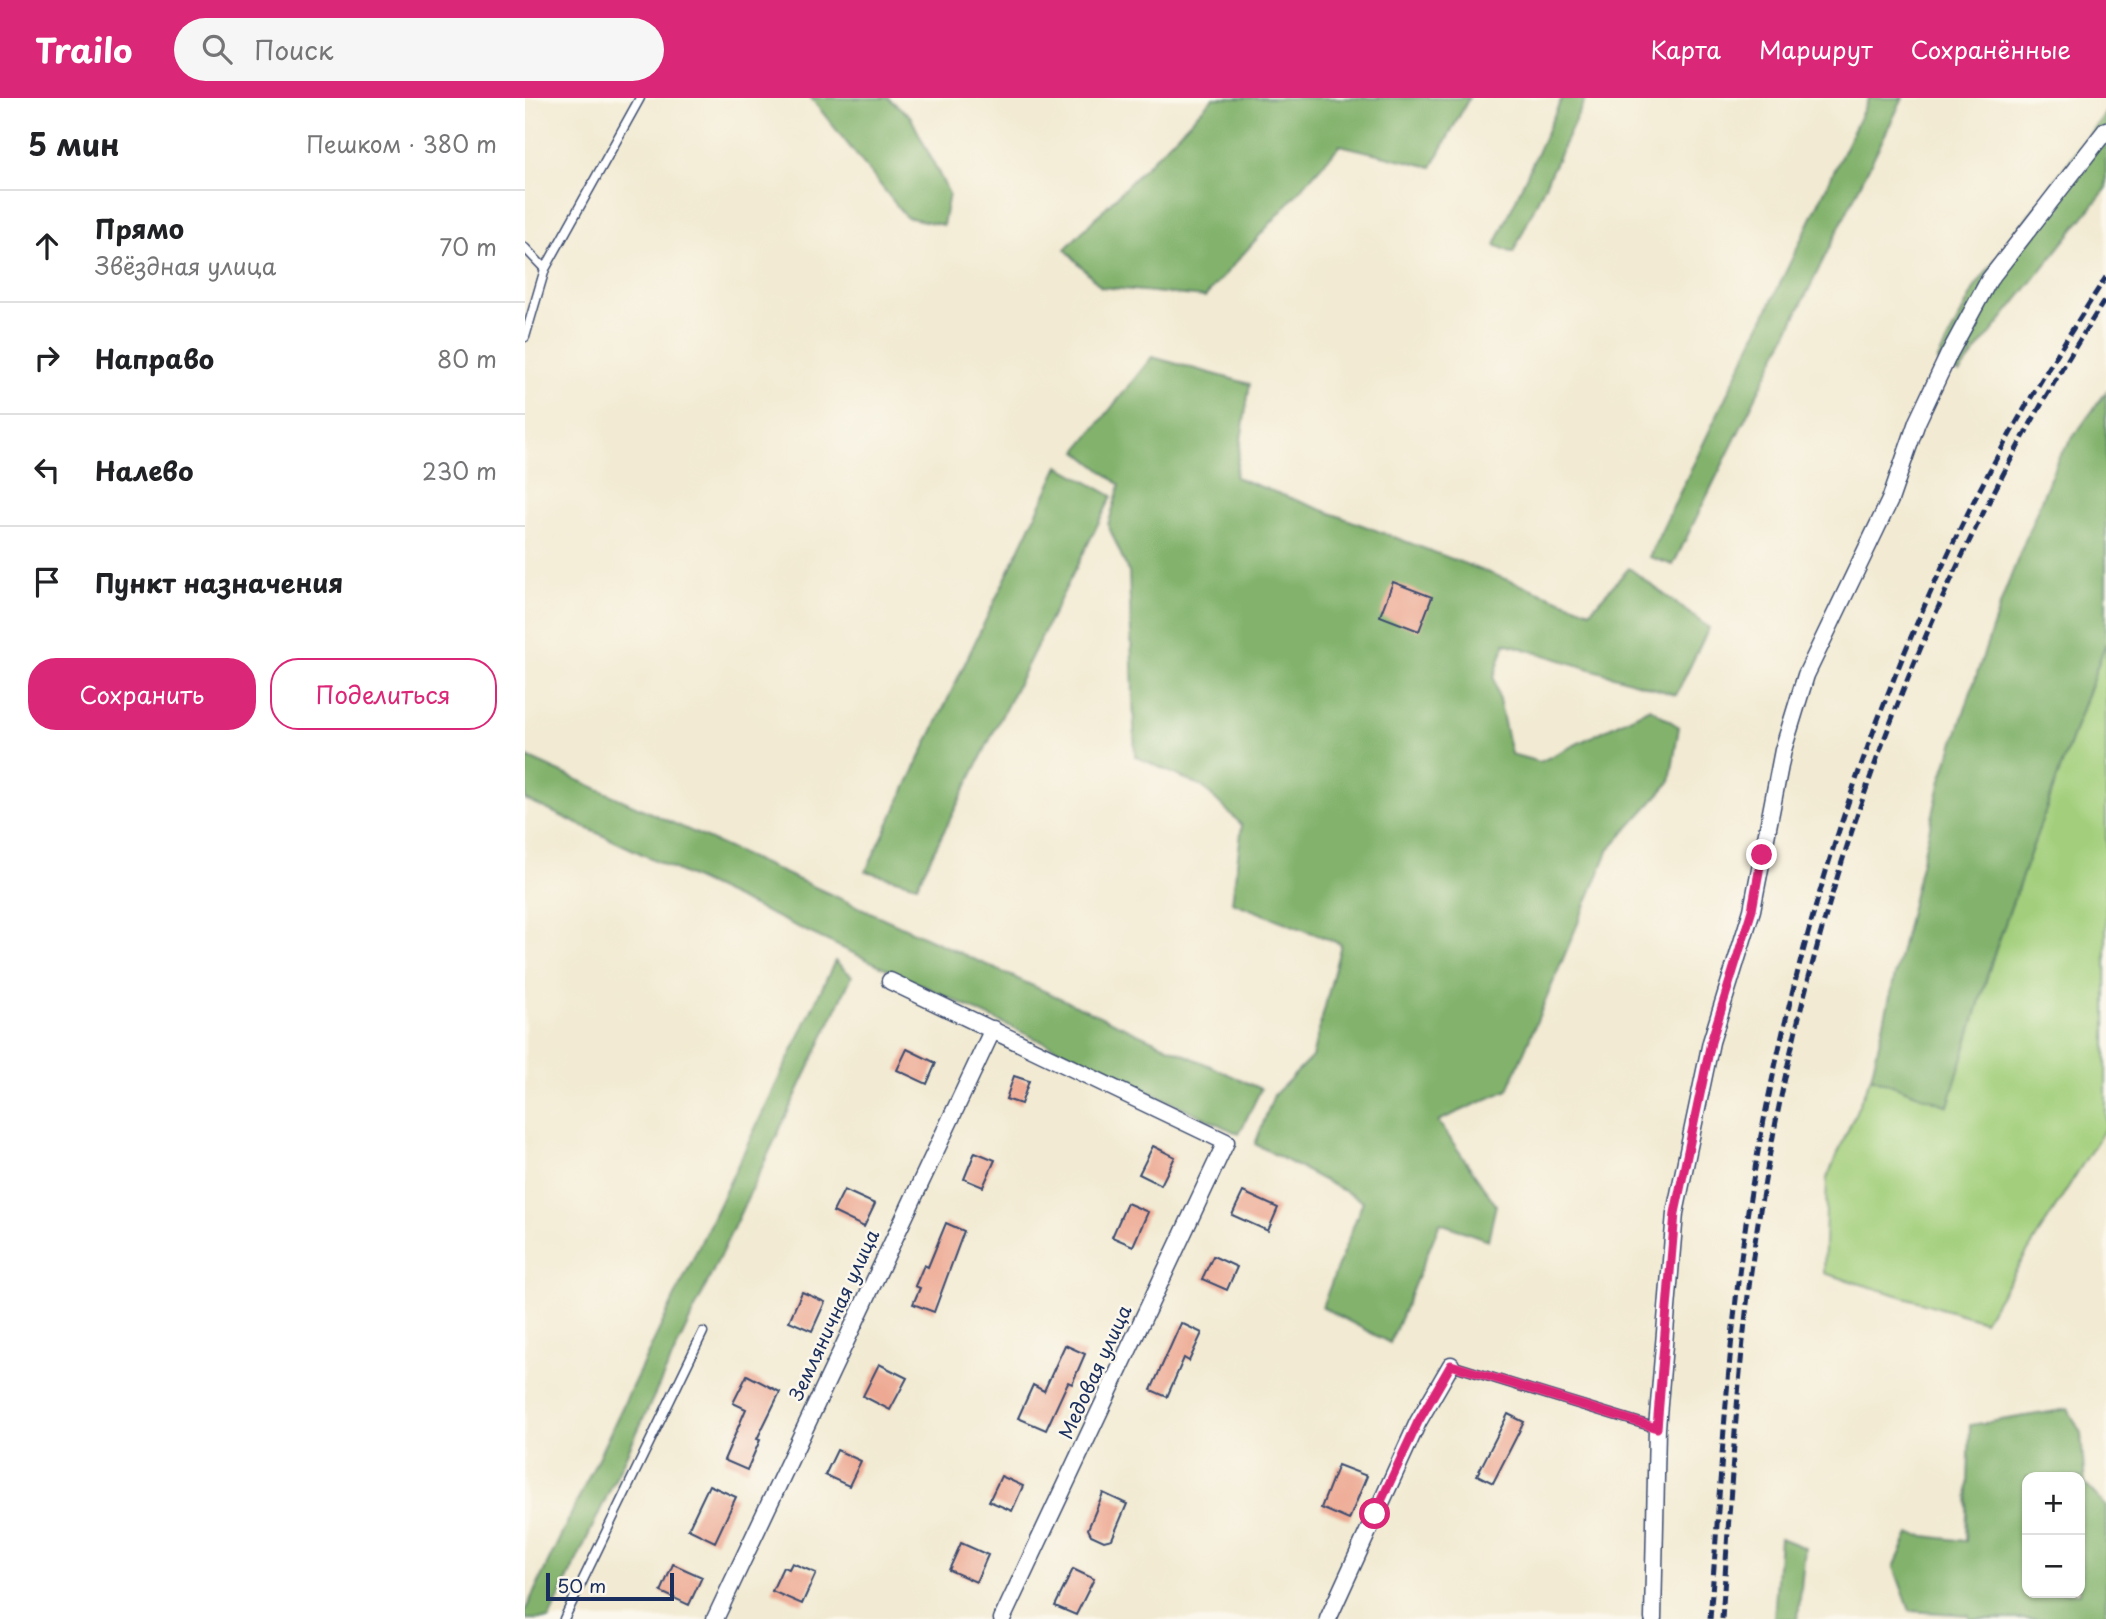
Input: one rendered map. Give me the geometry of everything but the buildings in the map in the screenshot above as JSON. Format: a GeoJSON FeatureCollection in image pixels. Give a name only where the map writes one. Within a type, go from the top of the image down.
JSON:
{"type":"FeatureCollection","features":[{"type":"Feature","properties":{"kind":"street"},"geometry":{"type":"LineString","coordinates":[[1654,1619],[1657,1428],[1675,1213],[1711,1042],[1752,910],[1783,750],[1806,675],[1890,500],[1917,422],[1982,293],[2106,131]]}},
{"type":"Feature","properties":{"kind":"street"},"geometry":{"type":"LineString","coordinates":[[890,981],[993,1029]]}},
{"type":"Feature","properties":{"kind":"street","name":"Медовая улица"},"geometry":{"type":"LineString","coordinates":[[993,1029],[1226,1142],[1002,1619]]}},
{"type":"Feature","properties":{"kind":"street","name":"Земляничная улица"},"geometry":{"type":"LineString","coordinates":[[715,1619],[993,1029]]}},
{"type":"Feature","properties":{"kind":"street"},"geometry":{"type":"LineString","coordinates":[[1328,1619],[1418,1422],[1451,1365]]}},
{"type":"Feature","properties":{"kind":"lane"},"geometry":{"type":"LineString","coordinates":[[525,337],[545,269],[640,98]]}},
{"type":"Feature","properties":{"kind":"lane"},"geometry":{"type":"LineString","coordinates":[[525,248],[545,269]]}},
{"type":"Feature","properties":{"kind":"lane"},"geometry":{"type":"LineString","coordinates":[[563,1619],[703,1332]]}},
{"type":"Feature","properties":{"kind":"lane"},"geometry":{"type":"LineString","coordinates":[[1451,1365],[1657,1428]]}},
{"type":"Feature","properties":{"kind":"green space"},"geometry":{"type":"Polygon","coordinates":[[[811,98],[888,98],[910,116],[949,194],[943,225],[906,217],[811,98]]]}},
{"type":"Feature","properties":{"kind":"green space"},"geometry":{"type":"Polygon","coordinates":[[[1213,98],[1469,98],[1432,167],[1340,145],[1205,297],[1101,287],[1065,249],[1213,98]]]}},
{"type":"Feature","properties":{"kind":"green space"},"geometry":{"type":"Polygon","coordinates":[[[1562,98],[1586,98],[1513,253],[1495,245],[1562,98]]]}},
{"type":"Feature","properties":{"kind":"green space"},"geometry":{"type":"Polygon","coordinates":[[[1869,98],[1903,98],[1673,565],[1649,557],[1869,98]]]}},
{"type":"Feature","properties":{"kind":"green space"},"geometry":{"type":"Polygon","coordinates":[[[2106,112],[2106,189],[1959,373],[1937,361],[1975,287],[2106,112]]]}},
{"type":"Feature","properties":{"kind":"green space"},"geometry":{"type":"Polygon","coordinates":[[[1152,357],[1250,384],[1235,477],[1590,611],[1629,568],[1709,628],[1676,695],[1505,643],[1494,677],[1511,754],[1540,762],[1650,708],[1679,727],[1670,782],[1609,849],[1508,1090],[1438,1121],[1496,1205],[1488,1240],[1440,1223],[1390,1343],[1322,1307],[1363,1201],[1255,1144],[1274,1095],[1312,1057],[1341,944],[1232,902],[1242,825],[1203,787],[1135,756],[1129,573],[1108,525],[1120,485],[1077,451],[1152,357]]]}},
{"type":"Feature","properties":{"kind":"green space"},"geometry":{"type":"Polygon","coordinates":[[[2106,392],[2106,642],[1993,957],[1948,1106],[1871,1077],[1941,780],[2005,591],[2058,458],[2106,392]]]}},
{"type":"Feature","properties":{"kind":"green space"},"geometry":{"type":"Polygon","coordinates":[[[1059,466],[1112,496],[917,885],[866,871],[1059,466]]]}},
{"type":"Feature","properties":{"kind":"green space"},"geometry":{"type":"Polygon","coordinates":[[[2106,642],[2106,1127],[1984,1321],[1824,1273],[1827,1178],[1871,1077],[1948,1106],[1993,957],[2106,642]]]}},
{"type":"Feature","properties":{"kind":"green space"},"geometry":{"type":"Polygon","coordinates":[[[525,756],[1261,1089],[1239,1134],[525,799],[525,756]]]}},
{"type":"Feature","properties":{"kind":"green space"},"geometry":{"type":"Polygon","coordinates":[[[835,961],[852,976],[549,1619],[525,1619],[525,1611],[835,961]]]}},
{"type":"Feature","properties":{"kind":"green space"},"geometry":{"type":"Polygon","coordinates":[[[2068,1409],[2081,1433],[2084,1472],[2022,1472],[2022,1598],[2085,1598],[2085,1484],[2106,1506],[2106,1619],[1969,1619],[1969,1615],[1910,1611],[1894,1567],[1909,1534],[1966,1541],[1970,1425],[2068,1409]]]}},
{"type":"Feature","properties":{"kind":"green space"},"geometry":{"type":"Polygon","coordinates":[[[1780,1538],[1805,1548],[1798,1619],[1774,1619],[1780,1538]]]}},
{"type":"Feature","properties":{"kind":"railway"},"geometry":{"type":"LineString","coordinates":[[1710,1619],[1728,1384],[1743,1243],[1777,1059],[1824,878],[1885,701],[1960,529],[2029,401],[2106,277]]}},
{"type":"Feature","properties":{"kind":"railway"},"geometry":{"type":"LineString","coordinates":[[1722,1619],[1739,1383],[1755,1242],[1777,1116],[1805,992],[1839,870],[1880,751],[1927,634],[1980,520],[2040,408],[2106,298]]}},
{"type":"Feature","properties":{"kind":"route"},"geometry":{"type":"LineString","coordinates":[[1375,1514],[1418,1422],[1451,1365],[1657,1428],[1675,1213],[1711,1042],[1752,910],[1762,855]]}}]}
